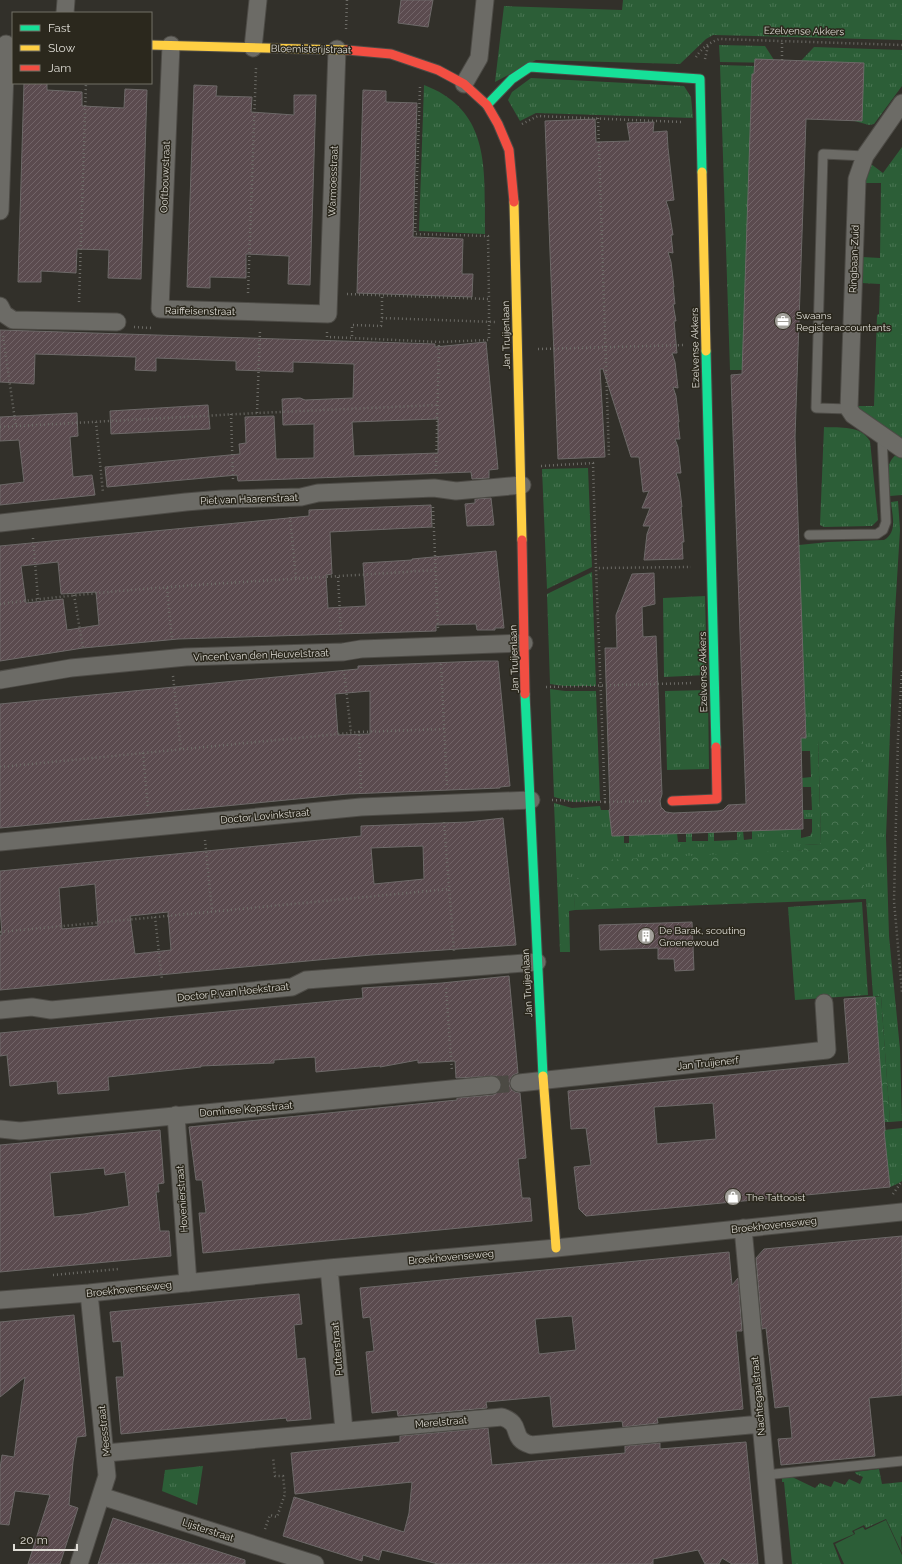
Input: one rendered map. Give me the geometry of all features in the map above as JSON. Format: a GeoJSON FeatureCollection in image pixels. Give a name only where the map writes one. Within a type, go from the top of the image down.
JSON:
{"type":"FeatureCollection","features":[{"type":"Feature","properties":{"kind":"street"},"geometry":{"type":"LineString","coordinates":[[65,12],[66,0]]}},
{"type":"Feature","properties":{"kind":"street"},"geometry":{"type":"LineString","coordinates":[[255,48],[258,0]]}},
{"type":"Feature","properties":{"kind":"street"},"geometry":{"type":"LineString","coordinates":[[464,84],[478,58],[485,0]]}},
{"type":"Feature","properties":{"kind":"street"},"geometry":{"type":"LineString","coordinates":[[0,212],[6,44]]}},
{"type":"Feature","properties":{"kind":"street","name":"Bloemisterijstraat"},"geometry":{"type":"LineString","coordinates":[[152,45],[342,49],[391,54],[438,70],[464,84]]}},
{"type":"Feature","properties":{"kind":"street","name":"Ooftbouwstraat"},"geometry":{"type":"LineString","coordinates":[[160,309],[171,45]]}},
{"type":"Feature","properties":{"kind":"street","name":"Warmoesstraat"},"geometry":{"type":"LineString","coordinates":[[328,314],[342,49]]}},
{"type":"Feature","properties":{"kind":"street","name":"Ezelvense Akkers"},"geometry":{"type":"LineString","coordinates":[[486,105],[512,79],[530,67],[700,79],[717,799],[672,801]]}},
{"type":"Feature","properties":{"kind":"street","name":"Jan Truijenlaan"},"geometry":{"type":"LineString","coordinates":[[464,84],[486,105],[502,134],[509,150],[512,184],[518,350],[520,467],[522,485],[525,688],[543,1081],[556,1248]]}},
{"type":"Feature","properties":{"kind":"street","name":"Ringbaan-Zuid"},"geometry":{"type":"LineString","coordinates":[[849,409],[857,179],[865,156],[902,103]]}},
{"type":"Feature","properties":{"kind":"street","name":"Raiffeisenstraat"},"geometry":{"type":"LineString","coordinates":[[160,309],[328,314]]}},
{"type":"Feature","properties":{"kind":"street"},"geometry":{"type":"LineString","coordinates":[[4,312],[13,320],[117,322]]}},
{"type":"Feature","properties":{"kind":"street"},"geometry":{"type":"LineString","coordinates":[[849,409],[853,415],[902,449]]}},
{"type":"Feature","properties":{"kind":"street","name":"Piet van Haarenstraat"},"geometry":{"type":"LineString","coordinates":[[0,523],[186,502],[301,497],[318,493],[434,488],[456,491],[522,485]]}},
{"type":"Feature","properties":{"kind":"street","name":"Vincent van den Heuvelstraat"},"geometry":{"type":"LineString","coordinates":[[0,680],[86,666],[186,657],[343,652],[361,649],[524,644]]}},
{"type":"Feature","properties":{"kind":"street","name":"Doctor Lovinkstraat"},"geometry":{"type":"LineString","coordinates":[[0,842],[361,807],[531,800]]}},
{"type":"Feature","properties":{"kind":"street","name":"Doctor P. van Hoekstraat"},"geometry":{"type":"LineString","coordinates":[[0,1010],[32,1007],[51,1010],[292,987],[306,980],[537,962]]}},
{"type":"Feature","properties":{"kind":"street","name":"Jan Truijenerf"},"geometry":{"type":"LineString","coordinates":[[543,1081],[827,1050],[824,1003]]}},
{"type":"Feature","properties":{"kind":"street"},"geometry":{"type":"LineString","coordinates":[[519,1083],[543,1081]]}},
{"type":"Feature","properties":{"kind":"street","name":"Dominee Kopsstraat"},"geometry":{"type":"LineString","coordinates":[[0,1129],[20,1131],[492,1085]]}},
{"type":"Feature","properties":{"kind":"street","name":"Hovenierstraat"},"geometry":{"type":"LineString","coordinates":[[176,1115],[188,1283]]}},
{"type":"Feature","properties":{"kind":"street","name":"Broekhovenseweg"},"geometry":{"type":"LineString","coordinates":[[0,1300],[90,1293],[329,1268],[556,1248],[902,1212]]}},
{"type":"Feature","properties":{"kind":"street","name":"Nachtegaalstraat"},"geometry":{"type":"LineString","coordinates":[[743,1228],[774,1564]]}},
{"type":"Feature","properties":{"kind":"street","name":"Putterstraat"},"geometry":{"type":"LineString","coordinates":[[329,1268],[344,1430]]}},
{"type":"Feature","properties":{"kind":"street","name":"Meesstraat"},"geometry":{"type":"LineString","coordinates":[[79,1564],[107,1476],[90,1293]]}},
{"type":"Feature","properties":{"kind":"street","name":"Merelstraat"},"geometry":{"type":"LineString","coordinates":[[106,1453],[502,1416],[510,1420],[516,1426],[518,1436],[523,1442],[531,1445],[761,1424]]}},
{"type":"Feature","properties":{"kind":"street","name":"Lijsterstraat"},"geometry":{"type":"LineString","coordinates":[[101,1496],[315,1564]]}},
{"type":"Feature","properties":{"kind":"lane"},"geometry":{"type":"LineString","coordinates":[[849,409],[816,408],[823,154],[865,156]]}},
{"type":"Feature","properties":{"kind":"lane"},"geometry":{"type":"LineString","coordinates":[[809,535],[877,534],[883,530],[886,522],[882,436]]}},
{"type":"Feature","properties":{"kind":"lane"},"geometry":{"type":"LineString","coordinates":[[765,1475],[902,1461]]}},
{"type":"Feature","properties":{"kind":"path"},"geometry":{"type":"LineString","coordinates":[[342,49],[347,0]]}},
{"type":"Feature","properties":{"kind":"path","name":"Ezelvense Akkers"},"geometry":{"type":"LineString","coordinates":[[709,46],[713,41],[720,39],[902,45]]}},
{"type":"Feature","properties":{"kind":"path"},"geometry":{"type":"LineString","coordinates":[[782,41],[782,60]]}},
{"type":"Feature","properties":{"kind":"path"},"geometry":{"type":"LineString","coordinates":[[255,48],[254,312],[256,412]]}},
{"type":"Feature","properties":{"kind":"path"},"geometry":{"type":"LineString","coordinates":[[328,314],[326,336],[439,342],[489,340],[488,236],[415,234],[420,79],[424,65]]}},
{"type":"Feature","properties":{"kind":"path"},"geometry":{"type":"LineString","coordinates":[[78,321],[86,84]]}},
{"type":"Feature","properties":{"kind":"path"},"geometry":{"type":"LineString","coordinates":[[502,134],[538,116],[701,122]]}},
{"type":"Feature","properties":{"kind":"path"},"geometry":{"type":"LineString","coordinates":[[598,118],[609,457]]}},
{"type":"Feature","properties":{"kind":"path"},"geometry":{"type":"LineString","coordinates":[[329,294],[489,300]]}},
{"type":"Feature","properties":{"kind":"path"},"geometry":{"type":"LineString","coordinates":[[352,338],[352,325],[381,326],[382,296]]}},
{"type":"Feature","properties":{"kind":"path","name":"Raiffeisenstraat"},"geometry":{"type":"LineString","coordinates":[[117,322],[123,327],[158,328],[160,309]]}},
{"type":"Feature","properties":{"kind":"path"},"geometry":{"type":"LineString","coordinates":[[4,312],[2,328],[16,426]]}},
{"type":"Feature","properties":{"kind":"path"},"geometry":{"type":"LineString","coordinates":[[382,318],[500,323]]}},
{"type":"Feature","properties":{"kind":"path"},"geometry":{"type":"LineString","coordinates":[[518,350],[706,345]]}},
{"type":"Feature","properties":{"kind":"path"},"geometry":{"type":"LineString","coordinates":[[0,427],[256,412],[437,405]]}},
{"type":"Feature","properties":{"kind":"path"},"geometry":{"type":"LineString","coordinates":[[231,414],[233,499]]}},
{"type":"Feature","properties":{"kind":"path"},"geometry":{"type":"LineString","coordinates":[[96,422],[105,511]]}},
{"type":"Feature","properties":{"kind":"path"},"geometry":{"type":"LineString","coordinates":[[520,467],[593,463],[605,802]]}},
{"type":"Feature","properties":{"kind":"path"},"geometry":{"type":"LineString","coordinates":[[288,497],[296,578]]}},
{"type":"Feature","properties":{"kind":"path"},"geometry":{"type":"LineString","coordinates":[[31,519],[38,599]]}},
{"type":"Feature","properties":{"kind":"path"},"geometry":{"type":"LineString","coordinates":[[596,568],[711,567]]}},
{"type":"Feature","properties":{"kind":"path"},"geometry":{"type":"LineString","coordinates":[[0,604],[74,595],[296,578],[436,570]]}},
{"type":"Feature","properties":{"kind":"path"},"geometry":{"type":"LineString","coordinates":[[74,595],[86,666]]}},
{"type":"Feature","properties":{"kind":"path"},"geometry":{"type":"LineString","coordinates":[[902,671],[898,737],[894,901],[902,992]]}},
{"type":"Feature","properties":{"kind":"path"},"geometry":{"type":"LineString","coordinates":[[525,688],[714,682]]}},
{"type":"Feature","properties":{"kind":"path"},"geometry":{"type":"LineString","coordinates":[[0,767],[359,732],[444,728]]}},
{"type":"Feature","properties":{"kind":"path"},"geometry":{"type":"LineString","coordinates":[[359,732],[361,807]]}},
{"type":"Feature","properties":{"kind":"path"},"geometry":{"type":"LineString","coordinates":[[143,753],[150,827]]}},
{"type":"Feature","properties":{"kind":"path"},"geometry":{"type":"LineString","coordinates":[[531,800],[605,802],[672,801]]}},
{"type":"Feature","properties":{"kind":"path"},"geometry":{"type":"LineString","coordinates":[[203,822],[212,911]]}},
{"type":"Feature","properties":{"kind":"path"},"geometry":{"type":"LineString","coordinates":[[0,932],[449,888]]}},
{"type":"Feature","properties":{"kind":"path"},"geometry":{"type":"LineString","coordinates":[[155,917],[164,999]]}},
{"type":"Feature","properties":{"kind":"path"},"geometry":{"type":"LineString","coordinates":[[445,968],[453,1089]]}},
{"type":"Feature","properties":{"kind":"path"},"geometry":{"type":"LineString","coordinates":[[259,1546],[270,1515],[277,1518],[285,1494],[283,1476],[274,1476],[271,1437]]}},
{"type":"Feature","properties":{"kind":"green space"},"geometry":{"type":"Polygon","coordinates":[[[623,0],[902,0],[902,40],[713,35],[706,39],[680,64],[536,60],[495,82],[504,6],[622,10],[623,0]]]}},
{"type":"Feature","properties":{"kind":"green space"},"geometry":{"type":"Polygon","coordinates":[[[719,45],[765,46],[776,63],[720,62],[719,45]]]}},
{"type":"Feature","properties":{"kind":"green space"},"geometry":{"type":"Polygon","coordinates":[[[814,47],[902,50],[902,86],[874,124],[869,125],[851,120],[798,64],[814,47]]]}},
{"type":"Feature","properties":{"kind":"green space"},"geometry":{"type":"Polygon","coordinates":[[[720,65],[754,66],[744,370],[730,370],[720,65]]]}},
{"type":"Feature","properties":{"kind":"green space"},"geometry":{"type":"Polygon","coordinates":[[[531,78],[684,86],[691,97],[693,118],[536,113],[520,121],[508,100],[512,92],[531,78]]]}},
{"type":"Feature","properties":{"kind":"green space"},"geometry":{"type":"Polygon","coordinates":[[[424,85],[446,96],[462,111],[473,127],[480,146],[483,167],[485,189],[485,234],[419,231],[424,85]]]}},
{"type":"Feature","properties":{"kind":"green space"},"geometry":{"type":"Polygon","coordinates":[[[902,147],[902,441],[858,410],[857,406],[874,406],[877,315],[879,314],[880,284],[861,283],[862,257],[880,258],[881,183],[864,183],[871,164],[883,173],[902,147]]]}},
{"type":"Feature","properties":{"kind":"green space"},"geometry":{"type":"Polygon","coordinates":[[[824,427],[850,428],[861,432],[870,441],[878,520],[872,526],[824,527],[820,525],[824,427]]]}},
{"type":"Feature","properties":{"kind":"green space"},"geometry":{"type":"Polygon","coordinates":[[[897,454],[902,455],[902,495],[890,496],[888,468],[893,458],[897,454]]]}},
{"type":"Feature","properties":{"kind":"green space"},"geometry":{"type":"Polygon","coordinates":[[[588,468],[592,567],[547,589],[542,469],[588,468]]]}},
{"type":"Feature","properties":{"kind":"green space"},"geometry":{"type":"Polygon","coordinates":[[[898,501],[900,530],[894,628],[886,837],[889,936],[900,1049],[902,1121],[890,1122],[881,996],[844,999],[873,996],[866,899],[864,899],[818,739],[821,844],[804,845],[804,850],[574,881],[575,910],[569,911],[570,952],[560,952],[554,803],[572,808],[600,806],[601,810],[611,810],[612,836],[624,836],[624,843],[629,843],[629,835],[677,833],[678,842],[686,842],[686,833],[692,833],[692,841],[708,841],[708,832],[714,832],[714,841],[737,840],[737,831],[743,831],[744,840],[752,839],[752,831],[801,829],[801,838],[810,836],[812,832],[812,819],[804,819],[803,810],[812,810],[811,787],[803,787],[802,778],[811,777],[810,751],[801,751],[801,737],[806,738],[799,545],[828,542],[884,540],[891,533],[893,528],[891,502],[898,501]]]}},
{"type":"Feature","properties":{"kind":"green space"},"geometry":{"type":"Polygon","coordinates":[[[592,572],[596,686],[564,686],[550,684],[547,594],[592,572]]]}},
{"type":"Feature","properties":{"kind":"green space"},"geometry":{"type":"Polygon","coordinates":[[[705,596],[707,675],[664,677],[663,598],[705,596]]]}},
{"type":"Feature","properties":{"kind":"green space"},"geometry":{"type":"Polygon","coordinates":[[[550,689],[565,691],[596,691],[600,801],[573,802],[554,797],[550,689]]]}},
{"type":"Feature","properties":{"kind":"green space"},"geometry":{"type":"Polygon","coordinates":[[[708,690],[709,769],[667,770],[665,691],[708,690]]]}},
{"type":"Feature","properties":{"kind":"green space"},"geometry":{"type":"Polygon","coordinates":[[[863,737],[864,899],[575,910],[573,881],[604,860],[804,850],[804,845],[821,844],[818,739],[863,737]]]}},
{"type":"Feature","properties":{"kind":"green space"},"geometry":{"type":"Polygon","coordinates":[[[862,902],[868,995],[795,1000],[788,907],[862,902]]]}},
{"type":"Feature","properties":{"kind":"green space"},"geometry":{"type":"Polygon","coordinates":[[[881,996],[890,1122],[884,1122],[875,997],[881,996]]]}},
{"type":"Feature","properties":{"kind":"green space"},"geometry":{"type":"Polygon","coordinates":[[[902,1128],[902,1181],[890,1187],[884,1130],[902,1128]]]}},
{"type":"Feature","properties":{"kind":"green space"},"geometry":{"type":"Polygon","coordinates":[[[203,1466],[197,1505],[162,1491],[165,1470],[203,1466]]]}},
{"type":"Feature","properties":{"kind":"green space"},"geometry":{"type":"Polygon","coordinates":[[[879,1469],[882,1484],[902,1482],[902,1553],[886,1519],[866,1528],[864,1525],[852,1531],[854,1534],[833,1543],[841,1564],[792,1564],[784,1482],[782,1482],[782,1478],[792,1477],[815,1488],[820,1483],[831,1487],[834,1481],[845,1485],[849,1479],[860,1484],[863,1477],[855,1472],[879,1469]]]}},
{"type":"Feature","properties":{"kind":"green space"},"geometry":{"type":"Polygon","coordinates":[[[886,1520],[902,1555],[902,1564],[844,1564],[835,1544],[855,1534],[854,1531],[863,1527],[865,1530],[886,1520]]]}},
{"type":"Feature","properties":{"kind":"building"},"geometry":{"type":"Polygon","coordinates":[[[401,0],[433,0],[428,27],[398,23],[401,0]]]}},
{"type":"Feature","properties":{"kind":"building"},"geometry":{"type":"Polygon","coordinates":[[[755,59],[864,63],[862,121],[806,119],[795,437],[806,738],[801,738],[803,829],[612,836],[609,810],[605,648],[617,648],[616,615],[632,574],[654,573],[655,604],[642,607],[643,637],[656,636],[662,794],[660,801],[661,807],[666,812],[673,813],[718,811],[723,810],[728,805],[746,804],[731,375],[742,374],[752,74],[754,74],[755,59]]]}},
{"type":"Feature","properties":{"kind":"building"},"geometry":{"type":"Polygon","coordinates":[[[24,84],[47,84],[47,90],[82,92],[82,106],[124,108],[125,89],[147,90],[141,279],[108,278],[109,250],[77,249],[76,273],[41,271],[41,282],[18,282],[24,84]]]}},
{"type":"Feature","properties":{"kind":"building"},"geometry":{"type":"Polygon","coordinates":[[[194,85],[217,86],[216,96],[252,97],[251,112],[294,115],[294,95],[316,95],[310,285],[288,284],[289,256],[246,254],[246,278],[210,277],[210,288],[187,287],[194,85]]]}},
{"type":"Feature","properties":{"kind":"building"},"geometry":{"type":"Polygon","coordinates":[[[363,90],[386,91],[386,102],[417,103],[413,237],[463,239],[462,274],[473,274],[472,297],[357,293],[363,90]]]}},
{"type":"Feature","properties":{"kind":"building"},"geometry":{"type":"Polygon","coordinates":[[[595,119],[596,142],[630,141],[627,123],[654,122],[653,132],[667,131],[674,200],[666,201],[673,235],[671,235],[673,253],[668,252],[671,262],[674,287],[675,304],[673,304],[676,321],[674,321],[677,353],[672,353],[675,362],[678,388],[673,387],[676,396],[680,439],[675,439],[678,447],[681,473],[676,473],[679,482],[682,507],[684,542],[682,542],[683,559],[644,560],[647,534],[650,526],[643,526],[650,508],[642,508],[649,491],[643,492],[639,457],[631,457],[603,369],[600,369],[605,457],[558,459],[545,121],[595,119]]]}},
{"type":"Feature","properties":{"kind":"building"},"geometry":{"type":"Polygon","coordinates":[[[0,330],[435,344],[435,347],[486,342],[498,469],[489,470],[489,478],[472,479],[471,472],[238,481],[237,475],[107,487],[105,467],[240,454],[239,444],[246,443],[245,417],[274,416],[276,459],[314,458],[314,424],[283,425],[282,399],[300,398],[305,400],[353,398],[354,364],[293,362],[293,372],[236,370],[236,361],[156,358],[156,371],[135,370],[136,357],[35,354],[34,384],[0,382],[0,330]],[[438,419],[352,422],[354,456],[438,453],[438,419]]]}},
{"type":"Feature","properties":{"kind":"building"},"geometry":{"type":"Polygon","coordinates":[[[208,405],[210,429],[111,434],[110,411],[208,405]]]}},
{"type":"Feature","properties":{"kind":"building"},"geometry":{"type":"Polygon","coordinates":[[[77,413],[78,436],[70,437],[73,477],[92,475],[95,495],[0,505],[0,485],[24,482],[19,440],[0,441],[0,417],[77,413]]]}},
{"type":"Feature","properties":{"kind":"building"},"geometry":{"type":"Polygon","coordinates":[[[491,498],[494,525],[467,526],[465,504],[475,503],[475,499],[491,498]]]}},
{"type":"Feature","properties":{"kind":"building"},"geometry":{"type":"Polygon","coordinates":[[[431,505],[432,527],[330,532],[332,574],[326,575],[328,608],[366,606],[363,563],[412,560],[496,551],[504,628],[495,628],[495,630],[477,630],[476,624],[436,625],[436,631],[178,639],[83,648],[0,661],[0,546],[309,516],[309,510],[431,505]],[[58,562],[21,566],[26,603],[63,599],[67,630],[99,625],[96,592],[61,594],[58,562]]]}},
{"type":"Feature","properties":{"kind":"building"},"geometry":{"type":"Polygon","coordinates":[[[498,661],[510,786],[500,788],[348,794],[0,828],[0,704],[358,669],[358,666],[498,661]],[[370,691],[335,694],[338,735],[370,734],[370,691]]]}},
{"type":"Feature","properties":{"kind":"building"},"geometry":{"type":"Polygon","coordinates":[[[503,818],[516,945],[371,955],[0,990],[0,935],[2,935],[0,871],[361,836],[361,826],[468,822],[503,818]],[[423,846],[371,848],[374,884],[424,879],[423,846]],[[95,884],[59,888],[62,929],[98,926],[95,884]],[[168,912],[130,916],[135,954],[171,950],[168,912]]]}},
{"type":"Feature","properties":{"kind":"building","name":"De Barak, scouting Groenewoud"},"geometry":{"type":"Polygon","coordinates":[[[692,922],[694,970],[675,971],[674,959],[658,959],[658,948],[600,950],[599,925],[692,922]]]}},
{"type":"Feature","properties":{"kind":"building"},"geometry":{"type":"Polygon","coordinates":[[[509,976],[518,1073],[513,1075],[509,1084],[511,1089],[520,1093],[526,1158],[518,1159],[522,1198],[530,1198],[532,1221],[203,1253],[199,1213],[206,1213],[202,1180],[196,1180],[189,1127],[457,1100],[457,1098],[493,1095],[501,1089],[502,1084],[496,1076],[456,1078],[455,1061],[418,1063],[418,1060],[380,1067],[316,1072],[315,1057],[274,1060],[274,1063],[201,1066],[108,1077],[109,1090],[58,1094],[57,1081],[10,1086],[7,1055],[0,1056],[0,1033],[363,998],[362,988],[442,983],[509,976]]]}},
{"type":"Feature","properties":{"kind":"building"},"geometry":{"type":"Polygon","coordinates":[[[875,997],[884,1131],[890,1187],[586,1216],[579,1209],[574,1167],[591,1165],[586,1128],[571,1129],[568,1091],[849,1063],[844,999],[875,997]],[[713,1103],[654,1107],[657,1144],[716,1139],[713,1103]]]}},
{"type":"Feature","properties":{"kind":"building"},"geometry":{"type":"Polygon","coordinates":[[[160,1130],[164,1183],[158,1184],[159,1192],[156,1192],[160,1231],[169,1231],[171,1256],[0,1272],[0,1145],[160,1130]],[[104,1168],[50,1173],[54,1217],[84,1214],[129,1206],[125,1172],[105,1175],[104,1168]]]}},
{"type":"Feature","properties":{"kind":"building"},"geometry":{"type":"Polygon","coordinates":[[[902,1236],[902,1395],[869,1398],[875,1456],[781,1465],[778,1439],[792,1438],[789,1406],[775,1408],[766,1328],[762,1329],[756,1258],[764,1249],[902,1236]]]}},
{"type":"Feature","properties":{"kind":"building"},"geometry":{"type":"Polygon","coordinates":[[[729,1252],[732,1285],[738,1278],[742,1331],[736,1331],[743,1409],[657,1418],[658,1423],[623,1427],[622,1421],[553,1427],[550,1396],[486,1402],[487,1408],[398,1416],[397,1410],[372,1413],[366,1352],[374,1351],[370,1317],[363,1318],[360,1288],[729,1252]],[[572,1316],[535,1319],[539,1354],[576,1350],[572,1316]]]}},
{"type":"Feature","properties":{"kind":"building"},"geometry":{"type":"Polygon","coordinates":[[[299,1294],[302,1324],[294,1325],[297,1359],[305,1358],[311,1419],[287,1421],[286,1418],[121,1434],[116,1377],[124,1377],[121,1341],[113,1342],[110,1312],[299,1294]]]}},
{"type":"Feature","properties":{"kind":"building"},"geometry":{"type":"Polygon","coordinates":[[[74,1315],[86,1436],[77,1437],[73,1462],[69,1505],[78,1508],[60,1564],[28,1564],[50,1495],[15,1491],[9,1525],[0,1524],[0,1468],[2,1455],[14,1457],[25,1377],[0,1397],[0,1322],[74,1315]]]}},
{"type":"Feature","properties":{"kind":"building"},"geometry":{"type":"Polygon","coordinates":[[[488,1428],[492,1465],[625,1453],[625,1446],[660,1443],[660,1449],[746,1442],[758,1564],[732,1564],[722,1558],[719,1564],[705,1564],[698,1550],[653,1559],[653,1564],[438,1564],[382,1550],[379,1560],[363,1555],[362,1561],[283,1536],[294,1497],[404,1532],[409,1513],[412,1482],[295,1494],[291,1453],[400,1442],[400,1436],[488,1428]]]}},
{"type":"Feature","properties":{"kind":"building"},"geometry":{"type":"Polygon","coordinates":[[[113,1518],[245,1560],[245,1564],[98,1564],[113,1518]]]}},
{"type":"Feature","properties":{"kind":"tunnel"},"geometry":{"type":"LineString","coordinates":[[492,1085],[519,1083]]}},
{"type":"Feature","properties":{"kind":"traffic: fast"},"geometry":{"type":"LineString","coordinates":[[487,105],[512,79],[530,67],[700,79],[702,172]]}},
{"type":"Feature","properties":{"kind":"traffic: fast"},"geometry":{"type":"LineString","coordinates":[[706,351],[716,747]]}},
{"type":"Feature","properties":{"kind":"traffic: fast"},"geometry":{"type":"LineString","coordinates":[[525,694],[543,1076]]}},
{"type":"Feature","properties":{"kind":"traffic: slow"},"geometry":{"type":"LineString","coordinates":[[152,45],[347,50]]}},
{"type":"Feature","properties":{"kind":"traffic: slow"},"geometry":{"type":"LineString","coordinates":[[702,172],[706,351]]}},
{"type":"Feature","properties":{"kind":"traffic: slow"},"geometry":{"type":"LineString","coordinates":[[514,202],[522,540]]}},
{"type":"Feature","properties":{"kind":"traffic: slow"},"geometry":{"type":"LineString","coordinates":[[543,1076],[556,1248]]}},
{"type":"Feature","properties":{"kind":"traffic: jam"},"geometry":{"type":"LineString","coordinates":[[347,50],[391,54],[438,70],[464,84],[487,105],[498,124],[509,150],[514,202]]}},
{"type":"Feature","properties":{"kind":"traffic: jam"},"geometry":{"type":"LineString","coordinates":[[522,540],[525,694]]}},
{"type":"Feature","properties":{"kind":"traffic: jam"},"geometry":{"type":"LineString","coordinates":[[672,801],[717,799],[716,747]]}},
{"type":"Feature","properties":{"kind":"place","name":"Swaans Registeraccountants"},"geometry":{"type":"Point","coordinates":[783,321]}},
{"type":"Feature","properties":{"kind":"place","name":"De Barak, scouting Groenewoud"},"geometry":{"type":"Point","coordinates":[646,936]}},
{"type":"Feature","properties":{"kind":"place","name":"The Tattooist"},"geometry":{"type":"Point","coordinates":[733,1197]}}]}
